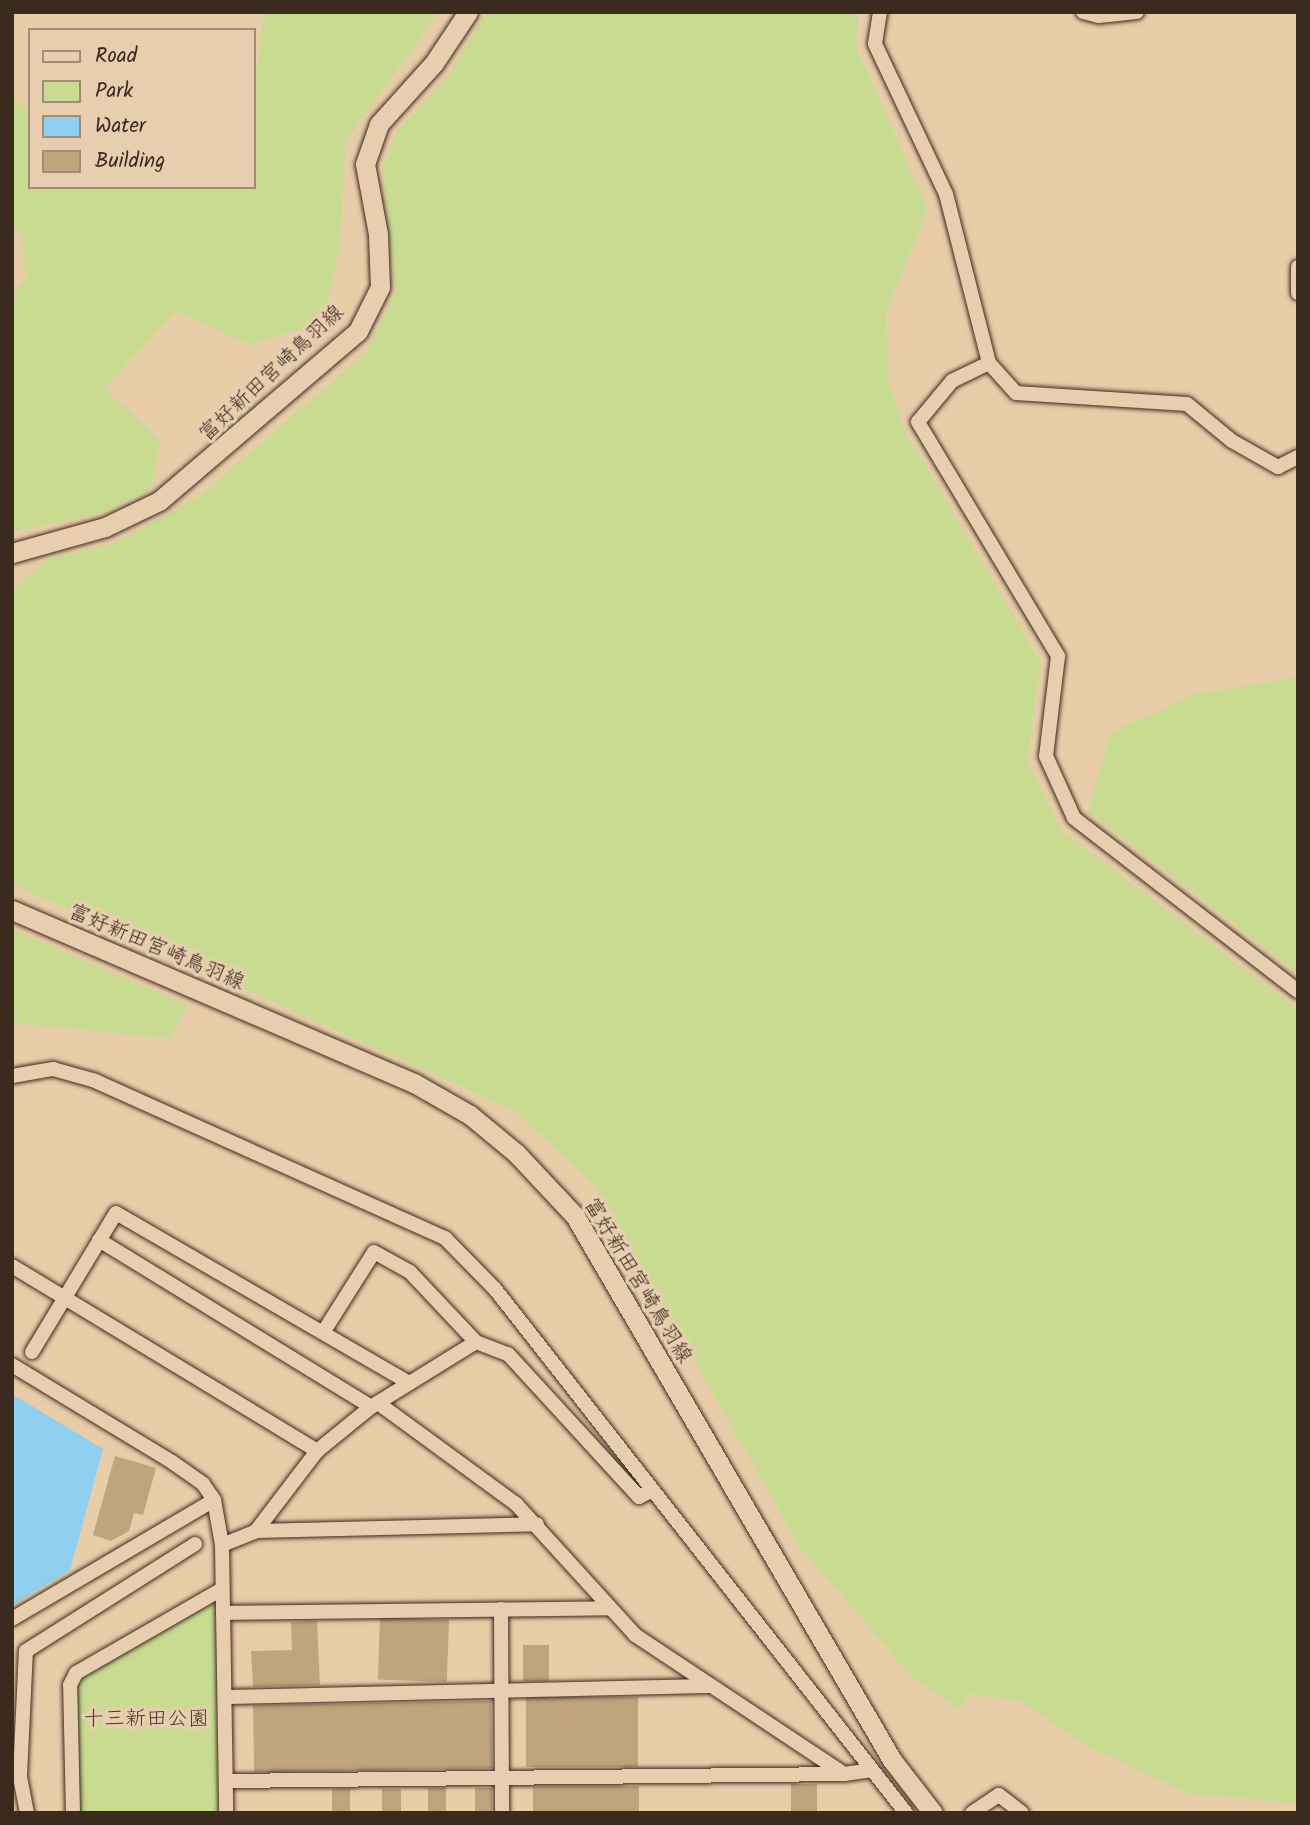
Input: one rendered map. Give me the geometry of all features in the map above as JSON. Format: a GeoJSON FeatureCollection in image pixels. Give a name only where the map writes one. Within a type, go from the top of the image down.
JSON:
{"type":"FeatureCollection","features":[{"type":"Feature","properties":{"kind":"main road","name":"富好新田宮崎鳥羽線"},"geometry":{"type":"LineString","coordinates":[[12,553],[105,527],[159,501],[358,331],[380,287],[378,233],[365,164],[379,124],[434,63],[468,12]]}},
{"type":"Feature","properties":{"kind":"main road","name":"富好新田宮崎鳥羽線"},"geometry":{"type":"LineString","coordinates":[[12,911],[415,1083],[470,1115],[516,1153],[575,1216],[892,1760],[933,1813]]}},
{"type":"Feature","properties":{"kind":"street"},"geometry":{"type":"LineString","coordinates":[[880,12],[875,44],[946,194],[989,363],[1016,393],[1187,404],[1232,441],[1278,467],[1298,457]]}},
{"type":"Feature","properties":{"kind":"street"},"geometry":{"type":"LineString","coordinates":[[1083,12],[1137,12]]}},
{"type":"Feature","properties":{"kind":"street"},"geometry":{"type":"LineString","coordinates":[[1298,267],[1298,293]]}},
{"type":"Feature","properties":{"kind":"street"},"geometry":{"type":"LineString","coordinates":[[989,363],[952,380],[918,422],[1058,656],[1046,756],[1074,818],[1298,991]]}},
{"type":"Feature","properties":{"kind":"street"},"geometry":{"type":"LineString","coordinates":[[12,1076],[53,1069],[93,1080],[446,1238],[495,1289],[906,1813]]}},
{"type":"Feature","properties":{"kind":"street"},"geometry":{"type":"LineString","coordinates":[[32,1352],[116,1213],[410,1383]]}},
{"type":"Feature","properties":{"kind":"street"},"geometry":{"type":"LineString","coordinates":[[99,1240],[374,1405],[537,1524],[608,1608],[635,1635],[844,1774]]}},
{"type":"Feature","properties":{"kind":"street"},"geometry":{"type":"LineString","coordinates":[[324,1331],[374,1252],[410,1272],[476,1342],[508,1354],[639,1497],[651,1491]]}},
{"type":"Feature","properties":{"kind":"street"},"geometry":{"type":"LineString","coordinates":[[12,1266],[317,1451]]}},
{"type":"Feature","properties":{"kind":"street"},"geometry":{"type":"LineString","coordinates":[[256,1531],[317,1451],[374,1405],[476,1342]]}},
{"type":"Feature","properties":{"kind":"street"},"geometry":{"type":"LineString","coordinates":[[12,1366],[172,1462],[203,1484],[214,1500],[222,1545],[226,1813]]}},
{"type":"Feature","properties":{"kind":"street"},"geometry":{"type":"LineString","coordinates":[[12,1619],[214,1500]]}},
{"type":"Feature","properties":{"kind":"street"},"geometry":{"type":"LineString","coordinates":[[222,1545],[256,1531],[537,1524]]}},
{"type":"Feature","properties":{"kind":"street"},"geometry":{"type":"LineString","coordinates":[[27,1813],[20,1776],[26,1651],[195,1544]]}},
{"type":"Feature","properties":{"kind":"street"},"geometry":{"type":"LineString","coordinates":[[73,1813],[70,1685],[76,1673],[222,1589]]}},
{"type":"Feature","properties":{"kind":"street"},"geometry":{"type":"LineString","coordinates":[[223,1613],[608,1608]]}},
{"type":"Feature","properties":{"kind":"street"},"geometry":{"type":"LineString","coordinates":[[501,1609],[502,1813]]}},
{"type":"Feature","properties":{"kind":"street"},"geometry":{"type":"LineString","coordinates":[[225,1697],[502,1694],[710,1686]]}},
{"type":"Feature","properties":{"kind":"street"},"geometry":{"type":"LineString","coordinates":[[226,1781],[844,1774],[871,1770]]}},
{"type":"Feature","properties":{"kind":"street"},"geometry":{"type":"LineString","coordinates":[[972,1813],[999,1795],[1022,1813]]}},
{"type":"Feature","properties":{"kind":"green space"},"geometry":{"type":"Polygon","coordinates":[[[264,12],[439,12],[345,142],[340,245],[323,321],[251,345],[176,311],[104,388],[161,441],[150,490],[99,513],[12,532],[12,294],[26,279],[22,237],[12,227],[12,96],[28,110],[28,189],[256,189],[256,73],[264,12]]]}},
{"type":"Feature","properties":{"kind":"green space"},"geometry":{"type":"Polygon","coordinates":[[[486,12],[858,12],[856,46],[928,208],[886,313],[888,379],[904,429],[1041,662],[1027,759],[1061,830],[1298,1010],[1298,1803],[1190,1794],[1090,1748],[1022,1702],[971,1693],[960,1710],[911,1676],[800,1547],[595,1186],[515,1111],[12,884],[12,592],[47,559],[116,542],[201,495],[366,352],[395,290],[382,169],[398,129],[448,76],[486,12]]]}},
{"type":"Feature","properties":{"kind":"green space"},"geometry":{"type":"Polygon","coordinates":[[[1298,677],[1298,973],[1088,811],[1110,733],[1194,694],[1298,677]]]}},
{"type":"Feature","properties":{"kind":"green space"},"geometry":{"type":"Polygon","coordinates":[[[12,929],[187,1005],[170,1039],[12,1022],[12,929]]]}},
{"type":"Feature","properties":{"kind":"green space","name":"十三新田公園"},"geometry":{"type":"Polygon","coordinates":[[[207,1599],[214,1602],[218,1813],[77,1813],[75,1687],[81,1677],[207,1599]]]}},
{"type":"Feature","properties":{"kind":"water"},"geometry":{"type":"Polygon","coordinates":[[[12,1394],[103,1449],[70,1570],[12,1605],[12,1394]]]}},
{"type":"Feature","properties":{"kind":"building"},"geometry":{"type":"Polygon","coordinates":[[[115,1456],[156,1468],[143,1515],[134,1513],[129,1531],[111,1541],[93,1535],[115,1456]]]}},
{"type":"Feature","properties":{"kind":"building"},"geometry":{"type":"Polygon","coordinates":[[[380,1618],[449,1620],[447,1682],[378,1680],[380,1618]]]}},
{"type":"Feature","properties":{"kind":"building"},"geometry":{"type":"Polygon","coordinates":[[[317,1621],[320,1685],[253,1687],[251,1651],[292,1650],[291,1622],[317,1621]]]}},
{"type":"Feature","properties":{"kind":"building"},"geometry":{"type":"Polygon","coordinates":[[[523,1645],[549,1645],[549,1681],[523,1681],[523,1645]]]}},
{"type":"Feature","properties":{"kind":"building"},"geometry":{"type":"Polygon","coordinates":[[[526,1697],[638,1697],[638,1767],[526,1767],[526,1697]]]}},
{"type":"Feature","properties":{"kind":"building"},"geometry":{"type":"Polygon","coordinates":[[[491,1701],[492,1768],[254,1772],[253,1705],[491,1701]]]}},
{"type":"Feature","properties":{"kind":"building"},"geometry":{"type":"Polygon","coordinates":[[[791,1784],[817,1784],[817,1813],[791,1813],[791,1784]]]}},
{"type":"Feature","properties":{"kind":"building"},"geometry":{"type":"Polygon","coordinates":[[[533,1786],[639,1786],[639,1813],[533,1813],[533,1786]]]}},
{"type":"Feature","properties":{"kind":"building"},"geometry":{"type":"Polygon","coordinates":[[[428,1788],[446,1788],[446,1813],[428,1813],[428,1788]]]}},
{"type":"Feature","properties":{"kind":"building"},"geometry":{"type":"Polygon","coordinates":[[[475,1788],[492,1788],[492,1813],[475,1813],[475,1788]]]}},
{"type":"Feature","properties":{"kind":"building"},"geometry":{"type":"Polygon","coordinates":[[[332,1789],[350,1789],[350,1813],[332,1813],[332,1789]]]}},
{"type":"Feature","properties":{"kind":"building"},"geometry":{"type":"Polygon","coordinates":[[[382,1789],[401,1789],[401,1813],[382,1813],[382,1789]]]}}]}
